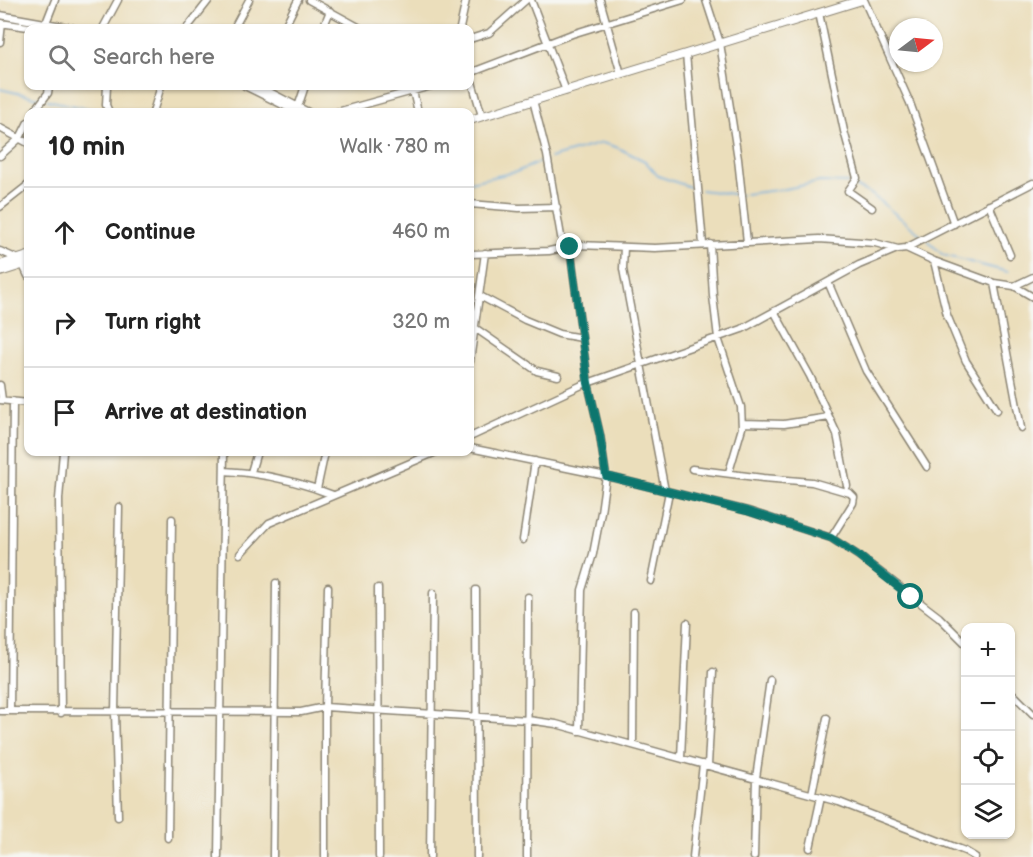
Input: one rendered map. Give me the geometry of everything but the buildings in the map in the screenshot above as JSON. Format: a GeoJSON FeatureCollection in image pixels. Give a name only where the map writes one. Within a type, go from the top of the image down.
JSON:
{"type":"FeatureCollection","features":[{"type":"Feature","properties":{"kind":"main road"},"geometry":{"type":"LineString","coordinates":[[474,119],[863,0]]}},
{"type":"Feature","properties":{"kind":"main road"},"geometry":{"type":"LineString","coordinates":[[0,265],[24,262]]}},
{"type":"Feature","properties":{"kind":"main road"},"geometry":{"type":"LineString","coordinates":[[0,272],[24,263]]}},
{"type":"Feature","properties":{"kind":"street"},"geometry":{"type":"LineString","coordinates":[[46,24],[55,0]]}},
{"type":"Feature","properties":{"kind":"street"},"geometry":{"type":"LineString","coordinates":[[105,24],[118,0]]}},
{"type":"Feature","properties":{"kind":"street"},"geometry":{"type":"LineString","coordinates":[[190,24],[209,0]]}},
{"type":"Feature","properties":{"kind":"street"},"geometry":{"type":"LineString","coordinates":[[236,24],[249,0]]}},
{"type":"Feature","properties":{"kind":"street"},"geometry":{"type":"LineString","coordinates":[[286,24],[298,0]]}},
{"type":"Feature","properties":{"kind":"street"},"geometry":{"type":"LineString","coordinates":[[309,0],[353,24]]}},
{"type":"Feature","properties":{"kind":"street"},"geometry":{"type":"LineString","coordinates":[[461,24],[466,0]]}},
{"type":"Feature","properties":{"kind":"street"},"geometry":{"type":"LineString","coordinates":[[474,38],[489,33],[526,0]]}},
{"type":"Feature","properties":{"kind":"street"},"geometry":{"type":"LineString","coordinates":[[531,0],[566,91]]}},
{"type":"Feature","properties":{"kind":"street"},"geometry":{"type":"LineString","coordinates":[[600,0],[621,74]]}},
{"type":"Feature","properties":{"kind":"street"},"geometry":{"type":"LineString","coordinates":[[474,72],[605,24],[683,0]]}},
{"type":"Feature","properties":{"kind":"street"},"geometry":{"type":"LineString","coordinates":[[706,0],[720,44],[741,183],[747,242]]}},
{"type":"Feature","properties":{"kind":"street"},"geometry":{"type":"LineString","coordinates":[[863,0],[910,103],[954,224]]}},
{"type":"Feature","properties":{"kind":"street"},"geometry":{"type":"LineString","coordinates":[[325,24],[330,11]]}},
{"type":"Feature","properties":{"kind":"street"},"geometry":{"type":"LineString","coordinates":[[819,13],[844,131],[857,178],[848,191],[872,208]]}},
{"type":"Feature","properties":{"kind":"street"},"geometry":{"type":"LineString","coordinates":[[0,15],[37,24]]}},
{"type":"Feature","properties":{"kind":"street"},"geometry":{"type":"LineString","coordinates":[[0,42],[1,23],[24,26]]}},
{"type":"Feature","properties":{"kind":"street"},"geometry":{"type":"LineString","coordinates":[[686,54],[718,338],[741,407],[742,423],[729,472]]}},
{"type":"Feature","properties":{"kind":"street"},"geometry":{"type":"LineString","coordinates":[[474,88],[482,116]]}},
{"type":"Feature","properties":{"kind":"street"},"geometry":{"type":"LineString","coordinates":[[37,108],[48,90]]}},
{"type":"Feature","properties":{"kind":"street"},"geometry":{"type":"LineString","coordinates":[[107,90],[107,108]]}},
{"type":"Feature","properties":{"kind":"street"},"geometry":{"type":"LineString","coordinates":[[154,108],[160,90]]}},
{"type":"Feature","properties":{"kind":"street"},"geometry":{"type":"LineString","coordinates":[[261,90],[294,108]]}},
{"type":"Feature","properties":{"kind":"street"},"geometry":{"type":"LineString","coordinates":[[298,108],[303,90]]}},
{"type":"Feature","properties":{"kind":"street"},"geometry":{"type":"LineString","coordinates":[[353,108],[418,90]]}},
{"type":"Feature","properties":{"kind":"street"},"geometry":{"type":"LineString","coordinates":[[412,92],[417,108]]}},
{"type":"Feature","properties":{"kind":"street"},"geometry":{"type":"LineString","coordinates":[[533,100],[566,248],[606,476],[593,554],[582,590],[579,731]]}},
{"type":"Feature","properties":{"kind":"street"},"geometry":{"type":"LineString","coordinates":[[0,128],[24,140]]}},
{"type":"Feature","properties":{"kind":"street"},"geometry":{"type":"LineString","coordinates":[[0,156],[20,138],[24,130]]}},
{"type":"Feature","properties":{"kind":"street"},"geometry":{"type":"LineString","coordinates":[[474,435],[588,383],[741,329],[859,266],[898,249],[906,248],[1033,183]]}},
{"type":"Feature","properties":{"kind":"street"},"geometry":{"type":"LineString","coordinates":[[0,207],[24,188]]}},
{"type":"Feature","properties":{"kind":"street"},"geometry":{"type":"LineString","coordinates":[[474,204],[519,208],[557,207]]}},
{"type":"Feature","properties":{"kind":"street"},"geometry":{"type":"LineString","coordinates":[[989,205],[1010,255]]}},
{"type":"Feature","properties":{"kind":"street"},"geometry":{"type":"LineString","coordinates":[[474,254],[549,251],[578,245],[655,248],[819,239],[875,243],[898,249]]}},
{"type":"Feature","properties":{"kind":"street"},"geometry":{"type":"LineString","coordinates":[[624,247],[623,269],[667,491],[651,581]]}},
{"type":"Feature","properties":{"kind":"street"},"geometry":{"type":"LineString","coordinates":[[906,248],[994,283],[1014,286],[1033,297]]}},
{"type":"Feature","properties":{"kind":"street"},"geometry":{"type":"LineString","coordinates":[[0,251],[24,261]]}},
{"type":"Feature","properties":{"kind":"street"},"geometry":{"type":"LineString","coordinates":[[474,335],[485,253]]}},
{"type":"Feature","properties":{"kind":"street"},"geometry":{"type":"LineString","coordinates":[[934,261],[947,315],[966,361],[997,410]]}},
{"type":"Feature","properties":{"kind":"street"},"geometry":{"type":"LineString","coordinates":[[1014,286],[1033,277]]}},
{"type":"Feature","properties":{"kind":"street"},"geometry":{"type":"LineString","coordinates":[[828,282],[866,371],[927,467]]}},
{"type":"Feature","properties":{"kind":"street"},"geometry":{"type":"LineString","coordinates":[[994,283],[1021,428]]}},
{"type":"Feature","properties":{"kind":"street"},"geometry":{"type":"LineString","coordinates":[[480,296],[525,320],[559,334],[582,338]]}},
{"type":"Feature","properties":{"kind":"street"},"geometry":{"type":"LineString","coordinates":[[774,311],[810,376],[837,434],[847,486]]}},
{"type":"Feature","properties":{"kind":"street"},"geometry":{"type":"LineString","coordinates":[[475,328],[537,371],[558,376]]}},
{"type":"Feature","properties":{"kind":"street"},"geometry":{"type":"LineString","coordinates":[[0,385],[1,400],[24,402]]}},
{"type":"Feature","properties":{"kind":"street"},"geometry":{"type":"LineString","coordinates":[[10,711],[13,401]]}},
{"type":"Feature","properties":{"kind":"street"},"geometry":{"type":"LineString","coordinates":[[742,423],[784,424],[829,417]]}},
{"type":"Feature","properties":{"kind":"street"},"geometry":{"type":"LineString","coordinates":[[474,449],[667,491],[747,511],[831,538],[859,556],[939,617],[961,639]]}},
{"type":"Feature","properties":{"kind":"street"},"geometry":{"type":"LineString","coordinates":[[61,712],[59,499],[63,456]]}},
{"type":"Feature","properties":{"kind":"street"},"geometry":{"type":"LineString","coordinates":[[218,857],[224,456]]}},
{"type":"Feature","properties":{"kind":"street"},"geometry":{"type":"LineString","coordinates":[[251,472],[256,456]]}},
{"type":"Feature","properties":{"kind":"street"},"geometry":{"type":"LineString","coordinates":[[317,489],[324,456]]}},
{"type":"Feature","properties":{"kind":"street"},"geometry":{"type":"LineString","coordinates":[[240,555],[268,523],[426,456]]}},
{"type":"Feature","properties":{"kind":"street"},"geometry":{"type":"LineString","coordinates":[[523,540],[535,461]]}},
{"type":"Feature","properties":{"kind":"street"},"geometry":{"type":"LineString","coordinates":[[692,469],[812,482],[850,493],[854,497],[853,503],[831,538]]}},
{"type":"Feature","properties":{"kind":"street"},"geometry":{"type":"LineString","coordinates":[[224,471],[251,472],[281,478],[333,495]]}},
{"type":"Feature","properties":{"kind":"street"},"geometry":{"type":"LineString","coordinates":[[118,817],[115,712],[120,507]]}},
{"type":"Feature","properties":{"kind":"street"},"geometry":{"type":"LineString","coordinates":[[168,838],[172,519]]}},
{"type":"Feature","properties":{"kind":"street"},"geometry":{"type":"LineString","coordinates":[[273,857],[276,583]]}},
{"type":"Feature","properties":{"kind":"street"},"geometry":{"type":"LineString","coordinates":[[325,857],[328,588]]}},
{"type":"Feature","properties":{"kind":"street"},"geometry":{"type":"LineString","coordinates":[[378,588],[379,857]]}},
{"type":"Feature","properties":{"kind":"street"},"geometry":{"type":"LineString","coordinates":[[476,590],[477,857]]}},
{"type":"Feature","properties":{"kind":"street"},"geometry":{"type":"LineString","coordinates":[[430,857],[433,593]]}},
{"type":"Feature","properties":{"kind":"street"},"geometry":{"type":"LineString","coordinates":[[527,857],[528,597]]}},
{"type":"Feature","properties":{"kind":"street"},"geometry":{"type":"LineString","coordinates":[[633,744],[634,612]]}},
{"type":"Feature","properties":{"kind":"street"},"geometry":{"type":"LineString","coordinates":[[681,758],[687,623]]}},
{"type":"Feature","properties":{"kind":"street"},"geometry":{"type":"LineString","coordinates":[[693,857],[706,764],[713,672]]}},
{"type":"Feature","properties":{"kind":"street"},"geometry":{"type":"LineString","coordinates":[[754,857],[756,778],[770,680]]}},
{"type":"Feature","properties":{"kind":"street"},"geometry":{"type":"LineString","coordinates":[[1015,695],[1033,714]]}},
{"type":"Feature","properties":{"kind":"street"},"geometry":{"type":"LineString","coordinates":[[0,711],[301,712],[325,707],[528,720],[556,724],[839,802],[965,851],[975,857]]}},
{"type":"Feature","properties":{"kind":"street"},"geometry":{"type":"LineString","coordinates":[[812,794],[827,718]]}},
{"type":"Feature","properties":{"kind":"street"},"geometry":{"type":"LineString","coordinates":[[810,848],[821,797]]}},
{"type":"Feature","properties":{"kind":"waterway"},"geometry":{"type":"LineString","coordinates":[[0,89],[39,98]]}},
{"type":"Feature","properties":{"kind":"waterway"},"geometry":{"type":"LineString","coordinates":[[47,100],[86,108]]}},
{"type":"Feature","properties":{"kind":"waterway"},"geometry":{"type":"LineString","coordinates":[[550,158],[602,143],[645,161],[658,176],[693,188]]}},
{"type":"Feature","properties":{"kind":"waterway"},"geometry":{"type":"LineString","coordinates":[[474,181],[516,172],[545,160]]}},
{"type":"Feature","properties":{"kind":"waterway"},"geometry":{"type":"LineString","coordinates":[[745,194],[820,182],[848,183]]}},
{"type":"Feature","properties":{"kind":"waterway"},"geometry":{"type":"LineString","coordinates":[[856,187],[871,194],[921,235]]}},
{"type":"Feature","properties":{"kind":"waterway"},"geometry":{"type":"LineString","coordinates":[[701,190],[741,195]]}},
{"type":"Feature","properties":{"kind":"waterway"},"geometry":{"type":"LineString","coordinates":[[928,241],[943,255],[1008,272]]}},
{"type":"Feature","properties":{"kind":"route"},"geometry":{"type":"LineString","coordinates":[[570,247],[588,383],[600,435],[606,476],[747,511],[831,538],[859,556],[911,597]]}}]}
